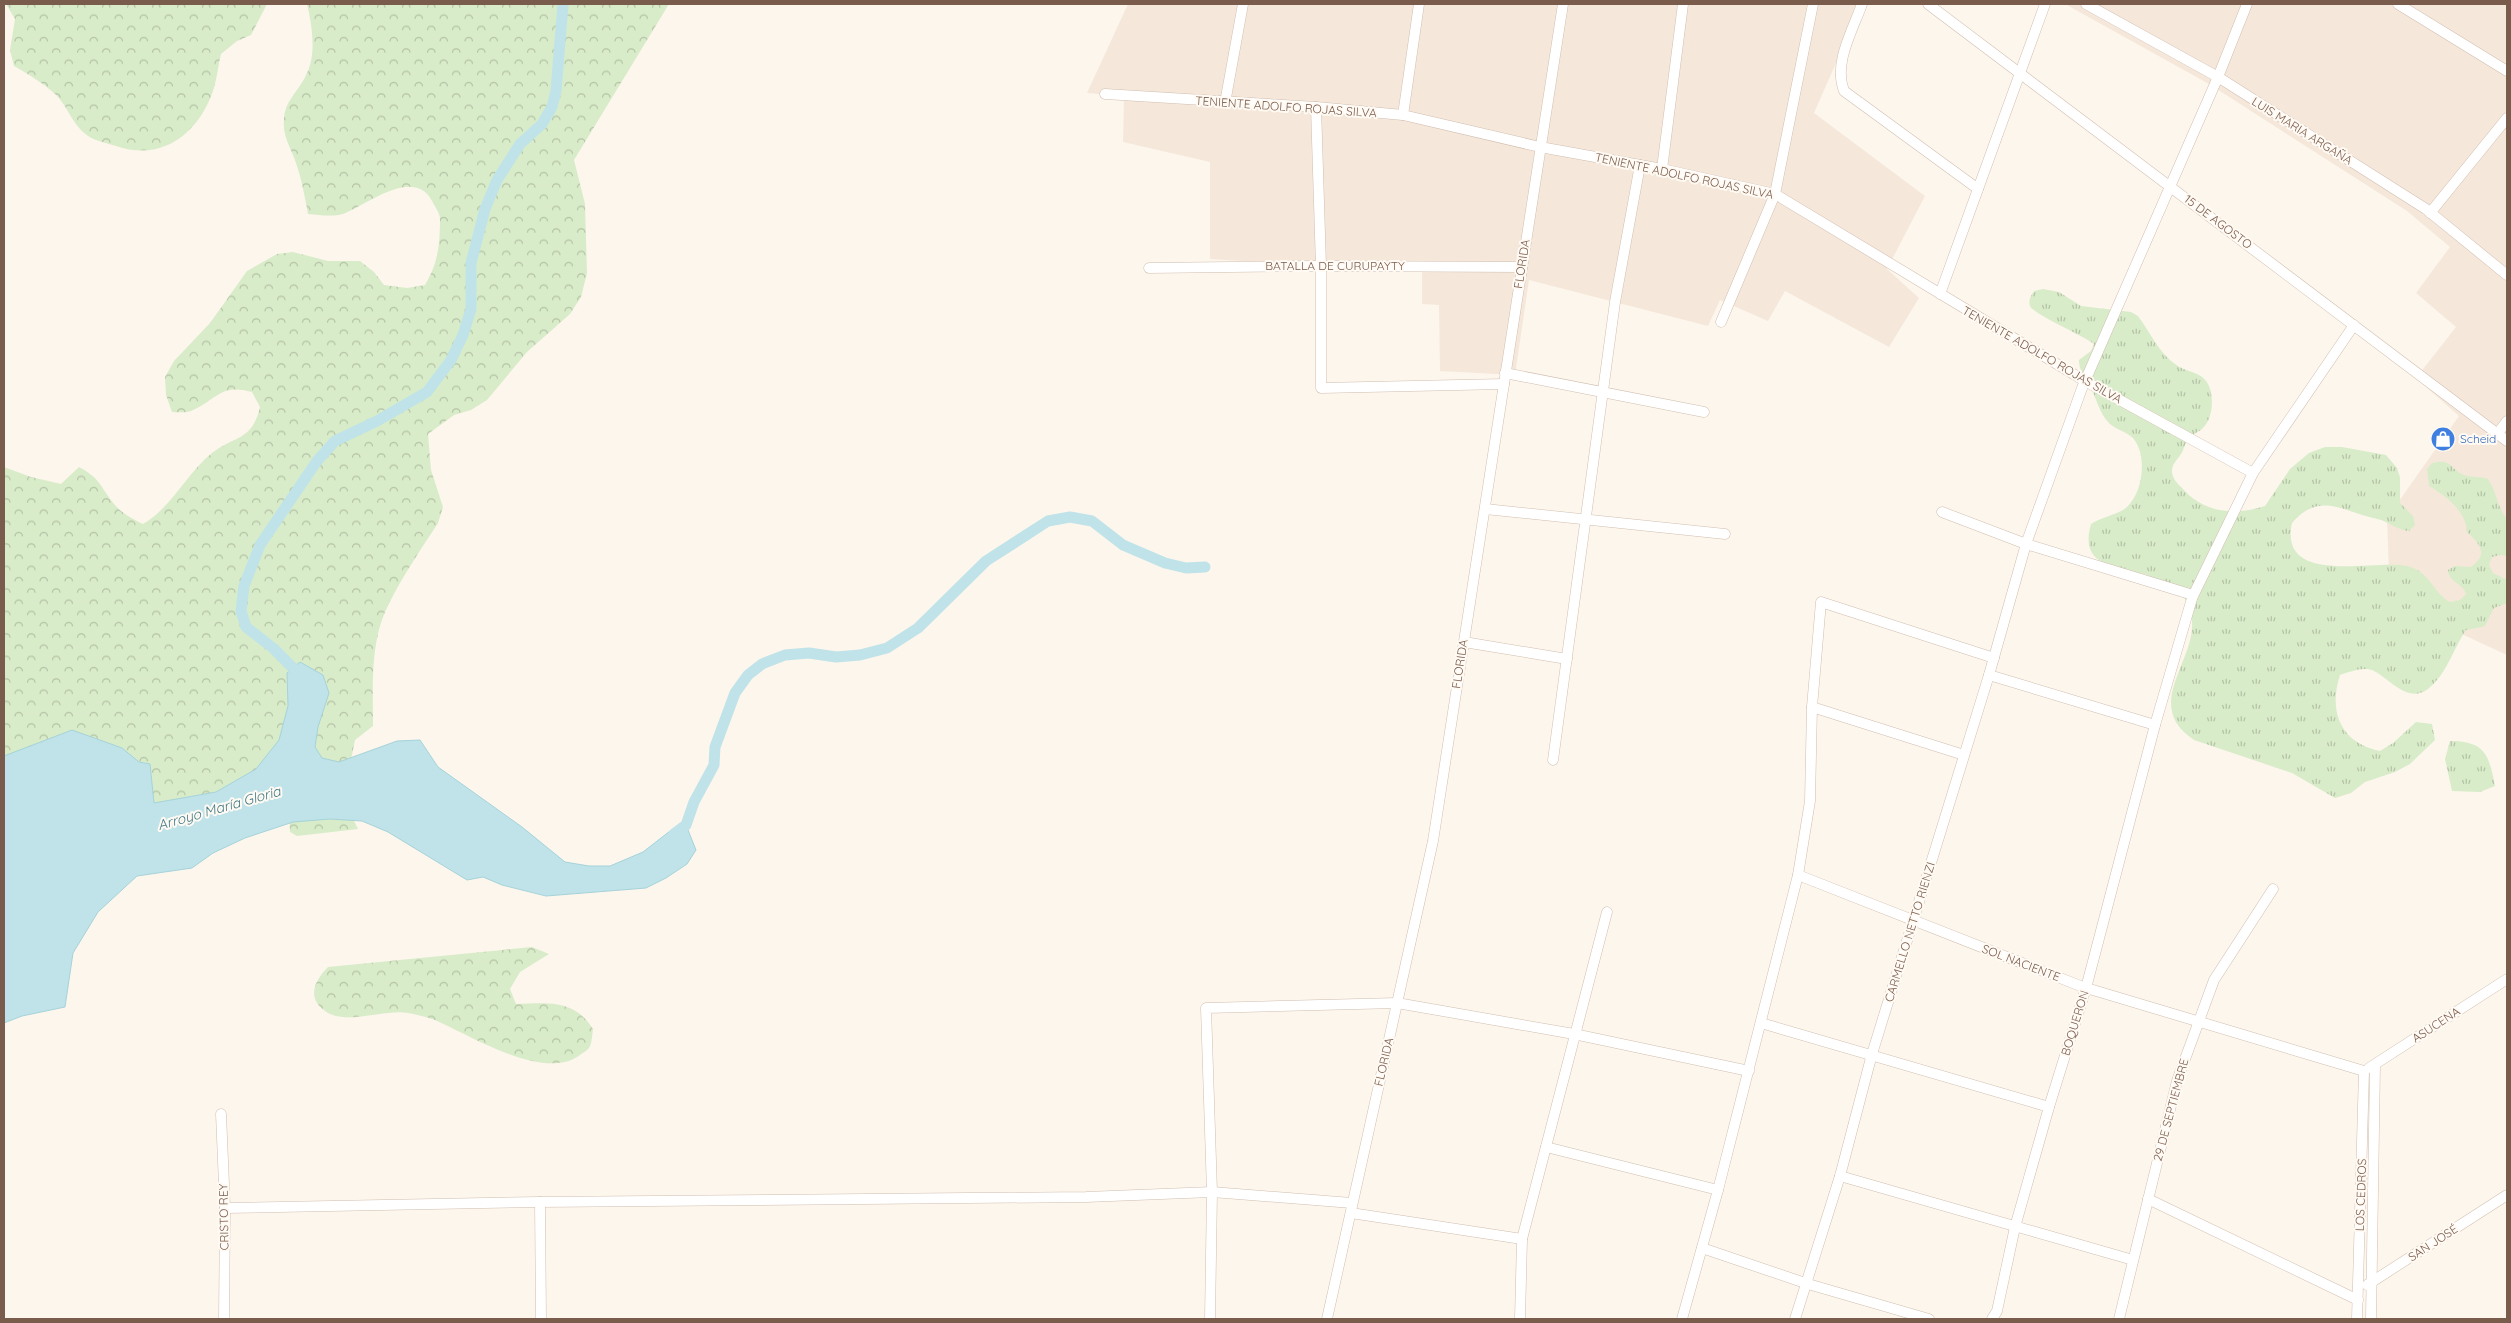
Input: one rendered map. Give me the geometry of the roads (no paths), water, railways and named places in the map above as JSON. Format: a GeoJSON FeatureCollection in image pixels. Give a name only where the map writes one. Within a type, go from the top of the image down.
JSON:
{"type":"FeatureCollection","features":[{"type":"Feature","properties":{"kind":"street"},"geometry":{"type":"LineString","coordinates":[[1225,103],[1243,4]]}},
{"type":"Feature","properties":{"kind":"street"},"geometry":{"type":"LineString","coordinates":[[1403,115],[1419,4]]}},
{"type":"Feature","properties":{"kind":"street","name":"FLORIDA"},"geometry":{"type":"LineString","coordinates":[[1328,1319],[1433,841],[1563,4]]}},
{"type":"Feature","properties":{"kind":"street"},"geometry":{"type":"LineString","coordinates":[[1662,169],[1683,4]]}},
{"type":"Feature","properties":{"kind":"street"},"geometry":{"type":"LineString","coordinates":[[1721,322],[1775,194],[1813,4]]}},
{"type":"Feature","properties":{"kind":"street"},"geometry":{"type":"LineString","coordinates":[[1862,4],[1840,66],[1839,78],[1844,90],[1978,189]]}},
{"type":"Feature","properties":{"kind":"street","name":"15 DE AGOSTO"},"geometry":{"type":"LineString","coordinates":[[1928,4],[2507,441]]}},
{"type":"Feature","properties":{"kind":"street"},"geometry":{"type":"LineString","coordinates":[[1940,294],[2045,4]]}},
{"type":"Feature","properties":{"kind":"street","name":"LUIS MARIA ARGAÑA"},"geometry":{"type":"LineString","coordinates":[[2086,4],[2218,77],[2430,213],[2507,274]]}},
{"type":"Feature","properties":{"kind":"street","name":"CARMELLO NETTO RIENZI"},"geometry":{"type":"LineString","coordinates":[[1795,1319],[1808,1284],[1840,1176],[1872,1054],[1989,675],[2026,544],[2085,381],[2248,4]]}},
{"type":"Feature","properties":{"kind":"street"},"geometry":{"type":"LineString","coordinates":[[2398,4],[2507,71]]}},
{"type":"Feature","properties":{"kind":"street","name":"TENIENTE ADOLFO ROJAS SILVA"},"geometry":{"type":"LineString","coordinates":[[1105,94],[1225,103],[1316,107],[1403,115],[1540,147],[1662,169],[1775,194],[2085,381],[2253,472]]}},
{"type":"Feature","properties":{"kind":"street"},"geometry":{"type":"LineString","coordinates":[[1316,107],[1321,266],[1321,388],[1504,384]]}},
{"type":"Feature","properties":{"kind":"street"},"geometry":{"type":"LineString","coordinates":[[2430,213],[2507,118]]}},
{"type":"Feature","properties":{"kind":"street"},"geometry":{"type":"LineString","coordinates":[[1553,760],[1615,302],[1640,165]]}},
{"type":"Feature","properties":{"kind":"street","name":"BATALLA DE CURUPAYTY"},"geometry":{"type":"LineString","coordinates":[[1149,268],[1321,266],[1522,267]]}},
{"type":"Feature","properties":{"kind":"street","name":"BOQUERON"},"geometry":{"type":"LineString","coordinates":[[1992,1319],[1997,1310],[2015,1227],[2049,1107],[2086,988],[2155,725],[2192,598],[2253,472],[2354,325]]}},
{"type":"Feature","properties":{"kind":"street"},"geometry":{"type":"LineString","coordinates":[[1506,373],[1704,412]]}},
{"type":"Feature","properties":{"kind":"street"},"geometry":{"type":"LineString","coordinates":[[2498,433],[2507,421]]}},
{"type":"Feature","properties":{"kind":"street"},"geometry":{"type":"LineString","coordinates":[[1485,509],[1725,534]]}},
{"type":"Feature","properties":{"kind":"street"},"geometry":{"type":"LineString","coordinates":[[1942,512],[2026,544],[2193,594],[2192,598]]}},
{"type":"Feature","properties":{"kind":"street"},"geometry":{"type":"LineString","coordinates":[[1682,1319],[1718,1190],[1798,875],[1810,801],[1812,707],[1821,602],[1994,658]]}},
{"type":"Feature","properties":{"kind":"street"},"geometry":{"type":"LineString","coordinates":[[1464,642],[1567,659]]}},
{"type":"Feature","properties":{"kind":"street"},"geometry":{"type":"LineString","coordinates":[[1989,675],[2155,725]]}},
{"type":"Feature","properties":{"kind":"street"},"geometry":{"type":"LineString","coordinates":[[1812,707],[1964,755]]}},
{"type":"Feature","properties":{"kind":"street","name":"SOL NACIENTE"},"geometry":{"type":"LineString","coordinates":[[1798,875],[2086,988],[2364,1071]]}},
{"type":"Feature","properties":{"kind":"street","name":"29 DE SEPTIEMBRE"},"geometry":{"type":"LineString","coordinates":[[2122,1318],[2133,1260],[2177,1081],[2214,980],[2273,889]]}},
{"type":"Feature","properties":{"kind":"street"},"geometry":{"type":"LineString","coordinates":[[1520,1319],[1522,1239],[1607,912]]}},
{"type":"Feature","properties":{"kind":"street","name":"ASUCENA"},"geometry":{"type":"LineString","coordinates":[[2364,1071],[2507,979]]}},
{"type":"Feature","properties":{"kind":"street"},"geometry":{"type":"LineString","coordinates":[[1210,1319],[1212,1192],[1206,1008],[1397,1004],[1574,1034],[1749,1071]]}},
{"type":"Feature","properties":{"kind":"street"},"geometry":{"type":"LineString","coordinates":[[1761,1023],[2049,1107]]}},
{"type":"Feature","properties":{"kind":"street"},"geometry":{"type":"LineString","coordinates":[[2371,1319],[2375,1065]]}},
{"type":"Feature","properties":{"kind":"street","name":"LOS CEDROS"},"geometry":{"type":"LineString","coordinates":[[2357,1319],[2364,1071]]}},
{"type":"Feature","properties":{"kind":"street","name":"CRISTO REY"},"geometry":{"type":"LineString","coordinates":[[221,1114],[225,1208],[224,1319]]}},
{"type":"Feature","properties":{"kind":"street"},"geometry":{"type":"LineString","coordinates":[[1546,1147],[1718,1190]]}},
{"type":"Feature","properties":{"kind":"street"},"geometry":{"type":"LineString","coordinates":[[1840,1176],[2133,1260]]}},
{"type":"Feature","properties":{"kind":"street"},"geometry":{"type":"LineString","coordinates":[[225,1208],[540,1202],[1086,1197],[1212,1192],[1351,1208],[1522,1239]]}},
{"type":"Feature","properties":{"kind":"street","name":"SAN JOSÉ"},"geometry":{"type":"LineString","coordinates":[[2358,1296],[2372,1282],[2507,1195]]}},
{"type":"Feature","properties":{"kind":"street"},"geometry":{"type":"LineString","coordinates":[[2148,1199],[2358,1296]]}},
{"type":"Feature","properties":{"kind":"street"},"geometry":{"type":"LineString","coordinates":[[540,1202],[541,1319]]}},
{"type":"Feature","properties":{"kind":"street"},"geometry":{"type":"LineString","coordinates":[[1702,1248],[1808,1284],[1929,1319]]}},
{"type":"Feature","properties":{"kind":"water"},"geometry":{"type":"Polygon","coordinates":[[[300,662],[323,675],[329,693],[318,727],[315,747],[322,758],[339,762],[397,741],[420,740],[438,767],[522,827],[565,862],[589,866],[610,866],[643,852],[670,831],[686,825],[696,850],[687,864],[646,888],[546,896],[502,885],[483,877],[467,880],[388,832],[362,821],[330,819],[293,822],[245,838],[213,853],[192,868],[137,876],[98,912],[73,953],[65,1007],[22,1016],[4,1023],[4,756],[72,730],[122,748],[139,762],[150,764],[154,803],[216,792],[256,769],[279,740],[288,706],[287,673],[300,662]]]}},
{"type":"Feature","properties":{"kind":"waterway","name":"Arroyo María Gloria"},"geometry":{"type":"LineString","coordinates":[[299,681],[293,668],[273,648],[246,627],[241,611],[244,586],[260,545],[317,461],[335,441],[377,421],[427,392],[451,360],[463,335],[471,309],[471,263],[485,209],[497,180],[520,144],[542,124],[552,107],[556,91],[563,4]]}},
{"type":"Feature","properties":{"kind":"waterway"},"geometry":{"type":"LineString","coordinates":[[674,834],[686,825],[694,802],[714,765],[715,747],[735,693],[748,675],[762,664],[785,655],[809,653],[836,657],[860,655],[887,648],[918,628],[986,561],[1048,521],[1070,517],[1092,521],[1123,545],[1165,563],[1186,568],[1205,567]]}},
{"type":"Feature","properties":{"kind":"place","name":"Scheid"},"geometry":{"type":"Point","coordinates":[2443,439]}}]}
